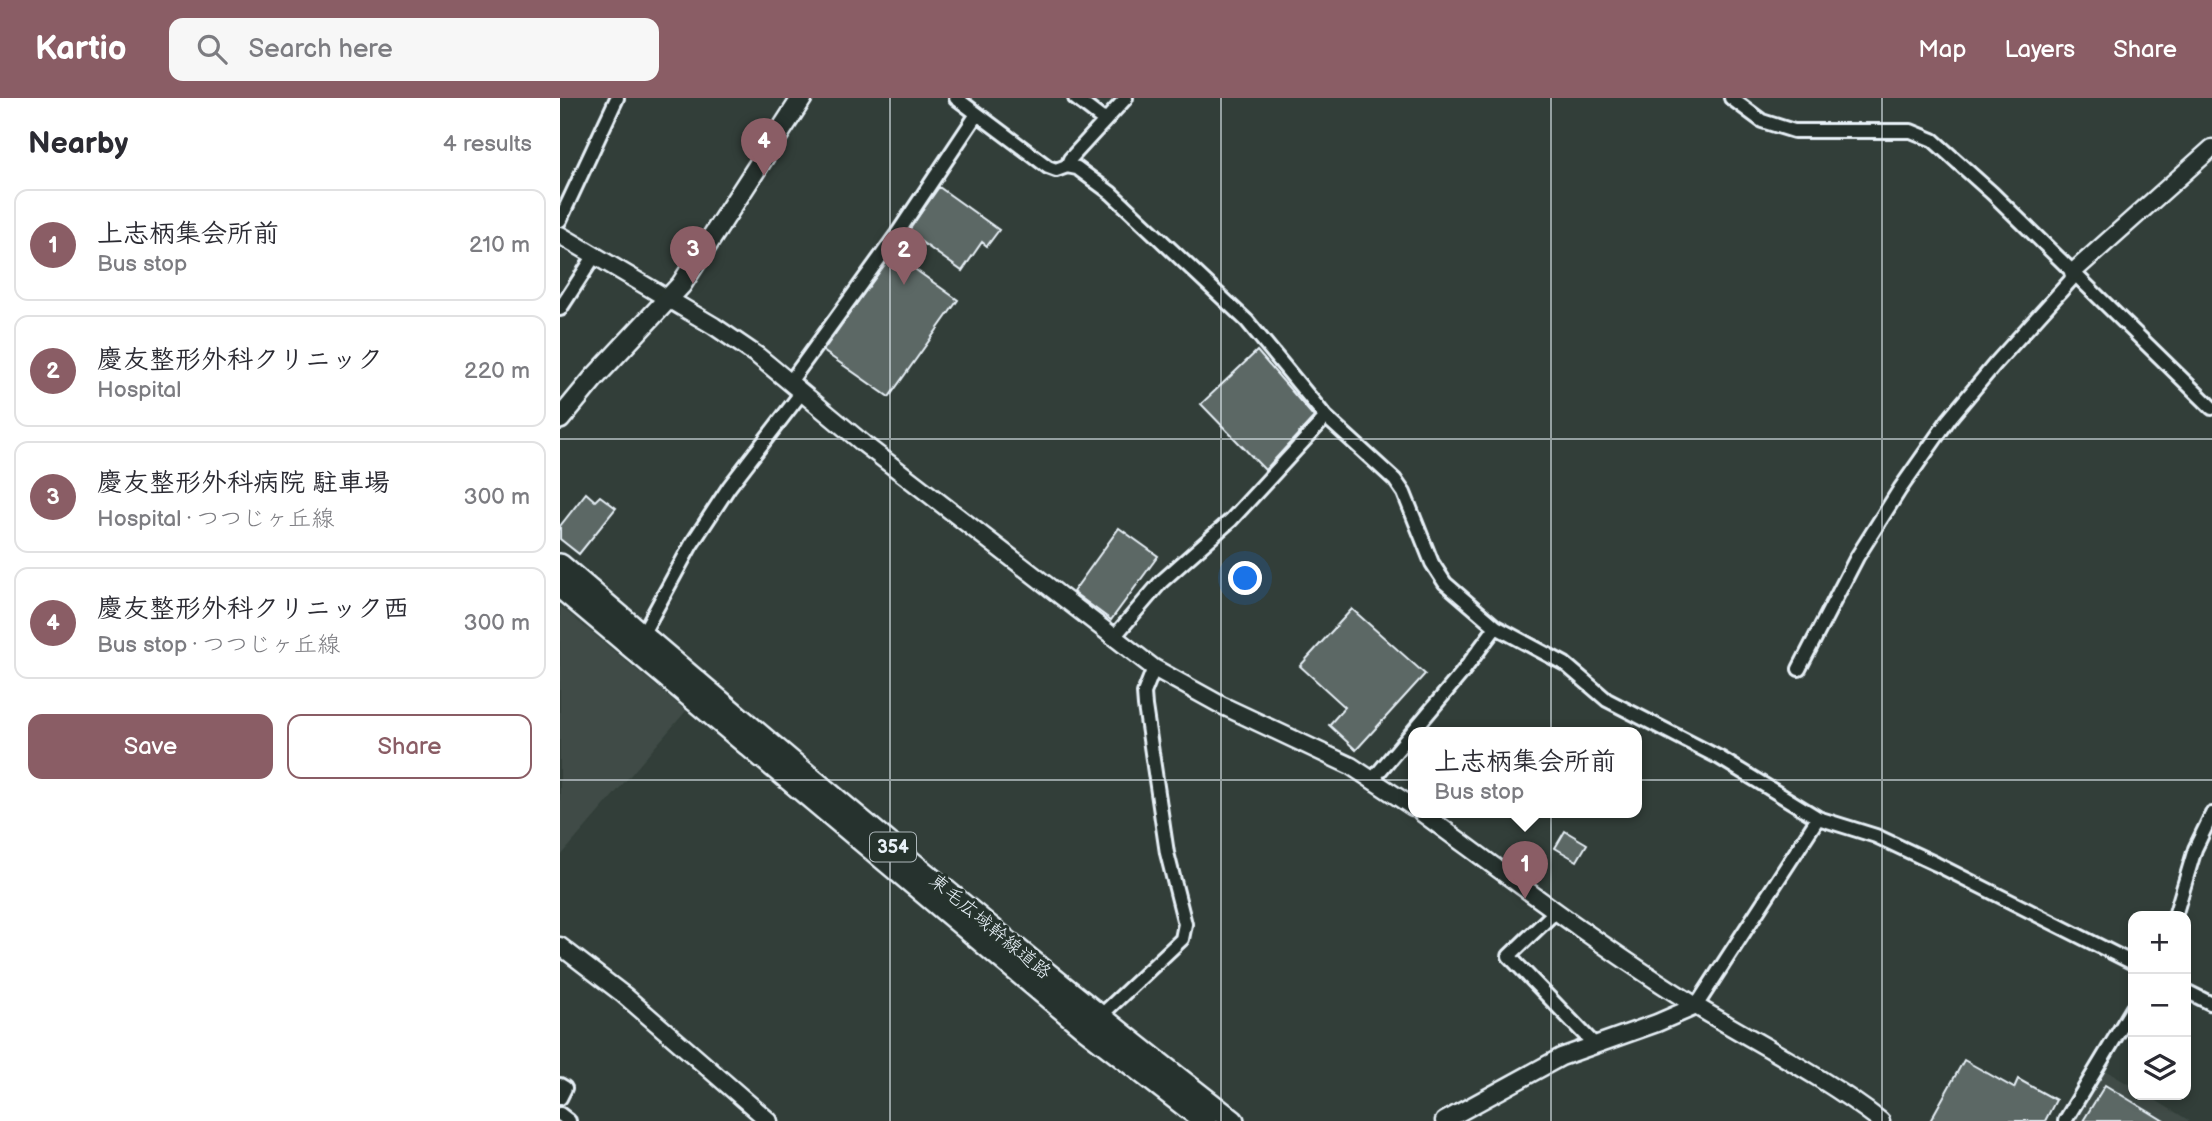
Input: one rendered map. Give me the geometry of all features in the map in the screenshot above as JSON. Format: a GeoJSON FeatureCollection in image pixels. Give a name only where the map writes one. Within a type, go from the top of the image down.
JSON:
{"type":"FeatureCollection","features":[{"type":"Feature","properties":{"kind":"highway","name":"東毛広域幹線道路"},"geometry":{"type":"LineString","coordinates":[[560,565],[1205,1121]]}},
{"type":"Feature","properties":{"kind":"highway","name":"東毛広域幹線道路"},"geometry":{"type":"LineString","coordinates":[[560,587],[1093,1023],[1233,1121]]}},
{"type":"Feature","properties":{"kind":"main road"},"geometry":{"type":"LineString","coordinates":[[560,419],[593,379],[670,299],[802,98]]}},
{"type":"Feature","properties":{"kind":"street"},"geometry":{"type":"LineString","coordinates":[[560,220],[617,98]]}},
{"type":"Feature","properties":{"kind":"street"},"geometry":{"type":"LineString","coordinates":[[956,98],[1048,167],[1056,170],[1067,166],[1077,168],[1111,193],[1247,321],[1326,417],[1395,480],[1404,494],[1432,563],[1445,583],[1496,627],[1565,664],[1606,700],[1720,758],[1818,818],[1876,836],[2128,961]]}},
{"type":"Feature","properties":{"kind":"street"},"geometry":{"type":"LineString","coordinates":[[1075,98],[1105,121]]}},
{"type":"Feature","properties":{"kind":"street"},"geometry":{"type":"LineString","coordinates":[[1067,166],[1070,159],[1126,98]]}},
{"type":"Feature","properties":{"kind":"street"},"geometry":{"type":"LineString","coordinates":[[1731,98],[1762,121],[1794,131],[1911,131],[1933,140],[2212,408]]}},
{"type":"Feature","properties":{"kind":"street"},"geometry":{"type":"LineString","coordinates":[[642,635],[699,533],[977,114]]}},
{"type":"Feature","properties":{"kind":"street"},"geometry":{"type":"LineString","coordinates":[[1799,669],[1857,556],[1950,419],[1995,364],[2071,280],[2073,272],[2212,148]]}},
{"type":"Feature","properties":{"kind":"street"},"geometry":{"type":"LineString","coordinates":[[560,236],[735,340],[864,444],[1154,668],[1221,705],[1352,766],[1408,804]]}},
{"type":"Feature","properties":{"kind":"street"},"geometry":{"type":"LineString","coordinates":[[560,309],[595,255]]}},
{"type":"Feature","properties":{"kind":"street"},"geometry":{"type":"LineString","coordinates":[[1113,638],[1161,582],[1231,520],[1326,417]]}},
{"type":"Feature","properties":{"kind":"street"},"geometry":{"type":"LineString","coordinates":[[1417,727],[1496,627]]}},
{"type":"Feature","properties":{"kind":"street"},"geometry":{"type":"LineString","coordinates":[[1093,1023],[1182,939],[1185,924],[1167,853],[1145,706],[1144,693],[1154,668]]}},
{"type":"Feature","properties":{"kind":"street"},"geometry":{"type":"LineString","coordinates":[[1373,779],[1408,737]]}},
{"type":"Feature","properties":{"kind":"street"},"geometry":{"type":"LineString","coordinates":[[2176,911],[2195,849],[2212,814]]}},
{"type":"Feature","properties":{"kind":"street"},"geometry":{"type":"LineString","coordinates":[[1429,818],[1556,911],[1696,1006],[1840,1091],[1881,1121]]}},
{"type":"Feature","properties":{"kind":"street"},"geometry":{"type":"LineString","coordinates":[[1444,1121],[1562,1057],[1696,1006],[1818,818]]}},
{"type":"Feature","properties":{"kind":"street"},"geometry":{"type":"LineString","coordinates":[[1556,911],[1509,956],[1594,1044]]}},
{"type":"Feature","properties":{"kind":"street"},"geometry":{"type":"LineString","coordinates":[[560,946],[624,995],[769,1121]]}},
{"type":"Feature","properties":{"kind":"street"},"geometry":{"type":"LineString","coordinates":[[2191,994],[2212,1004]]}},
{"type":"Feature","properties":{"kind":"street"},"geometry":{"type":"LineString","coordinates":[[2065,1121],[2128,1016]]}},
{"type":"Feature","properties":{"kind":"street"},"geometry":{"type":"LineString","coordinates":[[560,1085],[565,1088],[560,1098]]}},
{"type":"Feature","properties":{"kind":"street"},"geometry":{"type":"LineString","coordinates":[[560,1114],[569,1121]]}},
{"type":"Feature","properties":{"kind":"shaded area"},"geometry":{"type":"Polygon","coordinates":[[[560,606],[686,711],[560,857],[560,606]]]}},
{"type":"Feature","properties":{"kind":"shaded area"},"geometry":{"type":"Polygon","coordinates":[[[2105,1070],[2128,1084],[2128,1100],[2155,1100],[2190,1121],[2074,1121],[2105,1070]]]}},
{"type":"Feature","properties":{"kind":"building"},"geometry":{"type":"Polygon","coordinates":[[[939,187],[999,230],[987,246],[982,242],[962,271],[917,239],[902,260],[958,300],[889,397],[823,351],[939,187]]]}},
{"type":"Feature","properties":{"kind":"building"},"geometry":{"type":"Polygon","coordinates":[[[1257,351],[1314,417],[1265,470],[1201,404],[1257,351]]]}},
{"type":"Feature","properties":{"kind":"building"},"geometry":{"type":"Polygon","coordinates":[[[586,493],[595,501],[600,496],[616,508],[579,554],[560,539],[560,526],[586,493]]]}},
{"type":"Feature","properties":{"kind":"building"},"geometry":{"type":"Polygon","coordinates":[[[1119,528],[1158,556],[1111,620],[1073,592],[1119,528]]]}},
{"type":"Feature","properties":{"kind":"building"},"geometry":{"type":"Polygon","coordinates":[[[1352,609],[1425,674],[1356,750],[1329,725],[1345,707],[1300,666],[1352,609]]]}},
{"type":"Feature","properties":{"kind":"building"},"geometry":{"type":"Polygon","coordinates":[[[1565,831],[1587,844],[1577,861],[1555,848],[1565,831]]]}},
{"type":"Feature","properties":{"kind":"building"},"geometry":{"type":"Polygon","coordinates":[[[1964,1060],[2014,1088],[2018,1079],[2056,1100],[2045,1121],[1930,1121],[1964,1060]]]}},
{"type":"Feature","properties":{"kind":"building"},"geometry":{"type":"Polygon","coordinates":[[[2105,1085],[2164,1121],[2083,1121],[2105,1085]]]}},
{"type":"Feature","properties":{"kind":"place","name":"慶友整形外科クリニック西"},"geometry":{"type":"Point","coordinates":[764,176]}},
{"type":"Feature","properties":{"kind":"place","name":"慶友整形外科病院 駐車場"},"geometry":{"type":"Point","coordinates":[693,284]}},
{"type":"Feature","properties":{"kind":"place","name":"慶友整形外科クリニック"},"geometry":{"type":"Point","coordinates":[904,285]}},
{"type":"Feature","properties":{"kind":"place","name":"上志柄集会所前"},"geometry":{"type":"Point","coordinates":[1525,899]}}]}
